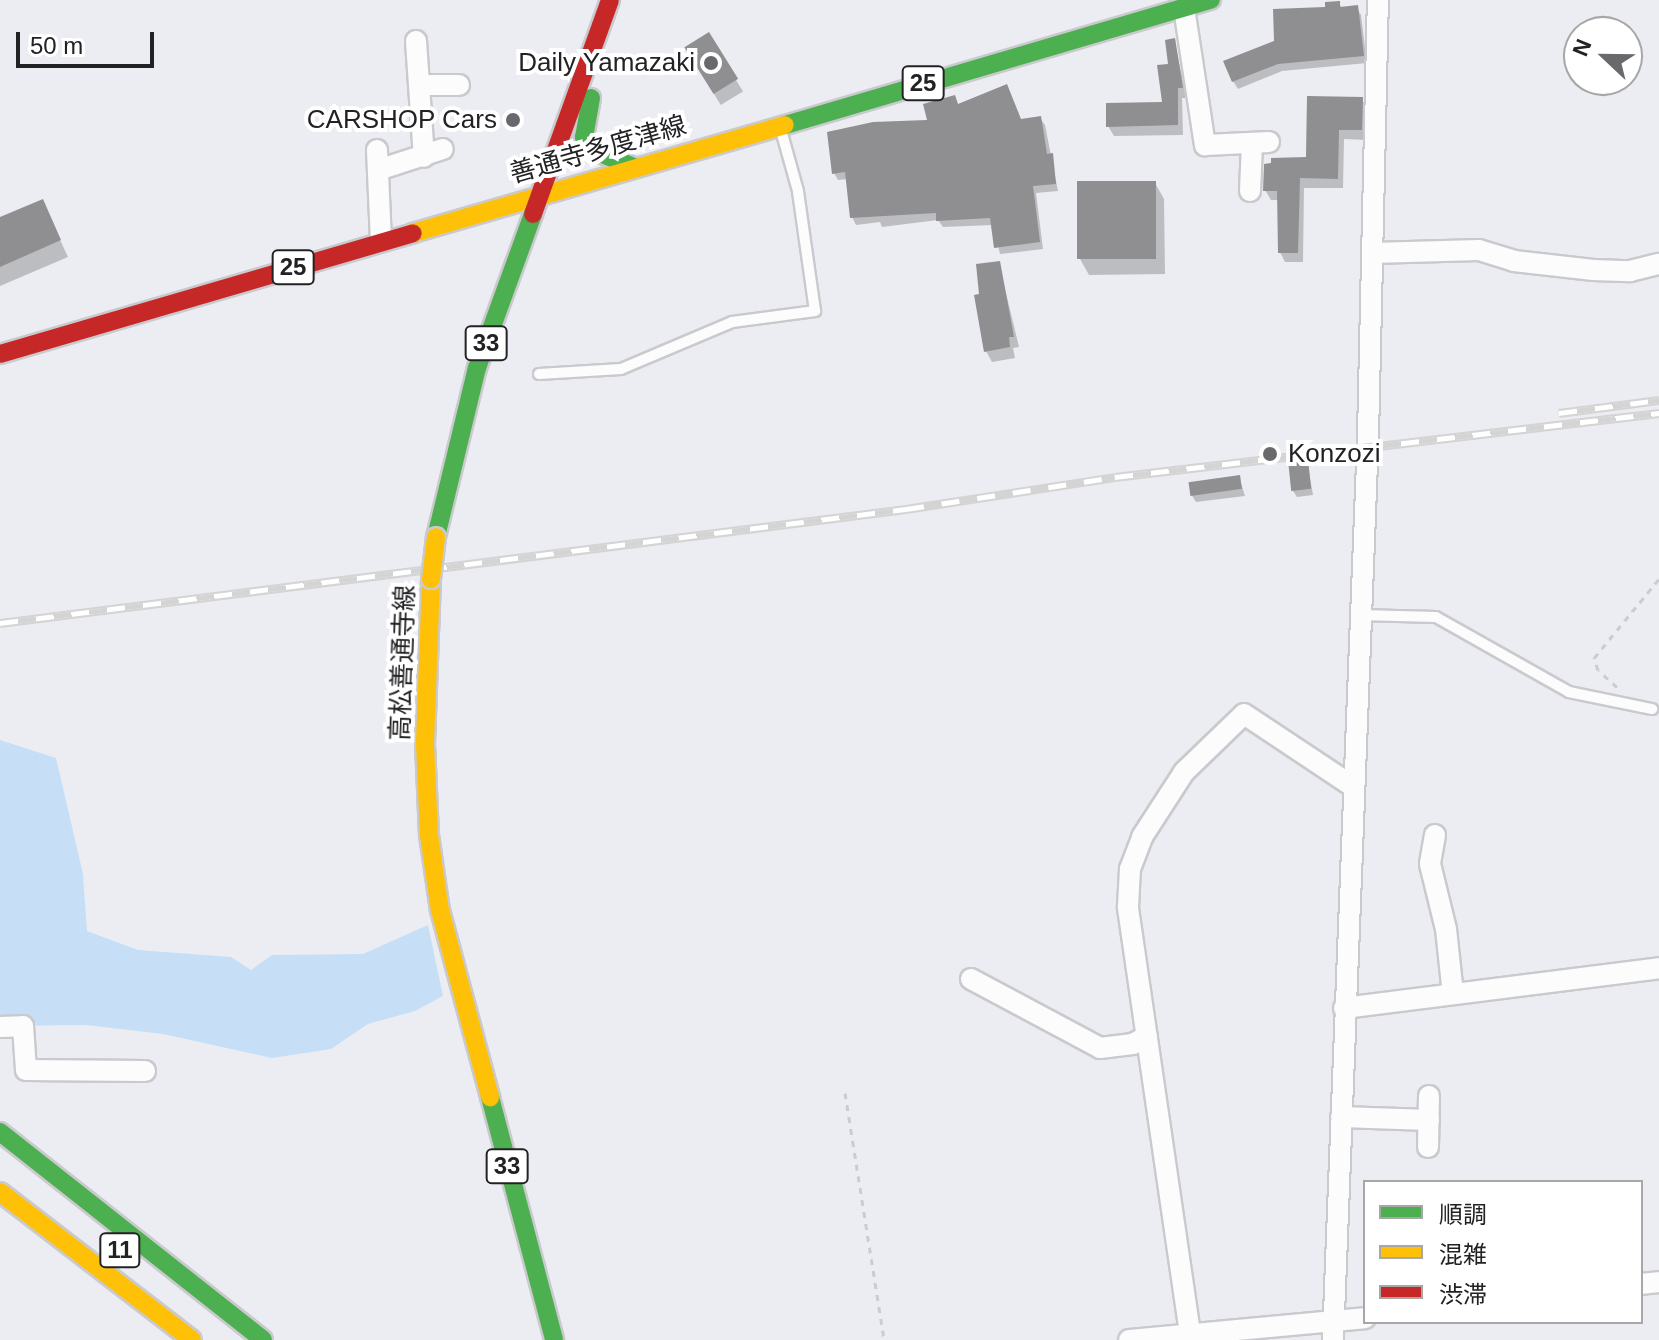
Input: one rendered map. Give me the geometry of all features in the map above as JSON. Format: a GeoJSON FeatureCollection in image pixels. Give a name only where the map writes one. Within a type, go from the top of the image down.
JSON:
{"type":"FeatureCollection","features":[{"type":"Feature","properties":{"kind":"main road","name":"善通寺多度津線"},"geometry":{"type":"LineString","coordinates":[[0,354],[381,240],[1211,0]]}},
{"type":"Feature","properties":{"kind":"main road","name":"高松善通寺線"},"geometry":{"type":"LineString","coordinates":[[554,1340],[440,910],[429,835],[425,744],[431,579],[436,537],[477,368],[609,1]]}},
{"type":"Feature","properties":{"kind":"main road"},"geometry":{"type":"LineString","coordinates":[[609,1],[610,29],[584,137],[590,149],[605,158],[636,168]]}},
{"type":"Feature","properties":{"kind":"main road"},"geometry":{"type":"LineString","coordinates":[[555,154],[562,173],[586,181]]}},
{"type":"Feature","properties":{"kind":"main road"},"geometry":{"type":"LineString","coordinates":[[467,215],[493,221],[512,241],[480,335],[477,368]]}},
{"type":"Feature","properties":{"kind":"main road"},"geometry":{"type":"LineString","coordinates":[[0,1132],[263,1340]]}},
{"type":"Feature","properties":{"kind":"main road","name":"11"},"geometry":{"type":"LineString","coordinates":[[28,1180],[242,1340]]}},
{"type":"Feature","properties":{"kind":"main road","name":"11"},"geometry":{"type":"LineString","coordinates":[[0,1192],[192,1340]]}},
{"type":"Feature","properties":{"kind":"main road"},"geometry":{"type":"LineString","coordinates":[[0,1215],[164,1340]]}},
{"type":"Feature","properties":{"kind":"street"},"geometry":{"type":"LineString","coordinates":[[1334,1331],[1372,253],[1373,76],[1378,0]]}},
{"type":"Feature","properties":{"kind":"street"},"geometry":{"type":"LineString","coordinates":[[1184,8],[1192,106],[1205,145],[1260,143],[1250,191]]}},
{"type":"Feature","properties":{"kind":"street"},"geometry":{"type":"LineString","coordinates":[[381,240],[377,160],[433,153],[419,85],[416,41]]}},
{"type":"Feature","properties":{"kind":"street"},"geometry":{"type":"LineString","coordinates":[[419,85],[459,85]]}},
{"type":"Feature","properties":{"kind":"street"},"geometry":{"type":"LineString","coordinates":[[1372,253],[1479,250],[1514,261],[1593,270],[1630,271],[1659,264]]}},
{"type":"Feature","properties":{"kind":"street"},"geometry":{"type":"LineString","coordinates":[[1191,1337],[1127,886],[1142,837],[1184,772],[1244,714],[1351,785]]}},
{"type":"Feature","properties":{"kind":"street"},"geometry":{"type":"LineString","coordinates":[[1435,835],[1430,864],[1446,929],[1453,994]]}},
{"type":"Feature","properties":{"kind":"street"},"geometry":{"type":"LineString","coordinates":[[1344,1008],[1659,968]]}},
{"type":"Feature","properties":{"kind":"street"},"geometry":{"type":"LineString","coordinates":[[971,979],[1017,999],[1100,1048],[1133,1044],[1147,1036]]}},
{"type":"Feature","properties":{"kind":"street"},"geometry":{"type":"LineString","coordinates":[[0,1027],[23,1026],[26,1070],[59,1080],[145,1071]]}},
{"type":"Feature","properties":{"kind":"street"},"geometry":{"type":"LineString","coordinates":[[1428,1147],[1429,1096]]}},
{"type":"Feature","properties":{"kind":"street"},"geometry":{"type":"LineString","coordinates":[[1341,1117],[1429,1120]]}},
{"type":"Feature","properties":{"kind":"street"},"geometry":{"type":"LineString","coordinates":[[1129,1340],[1334,1331],[1363,1319]]}},
{"type":"Feature","properties":{"kind":"lane"},"geometry":{"type":"LineString","coordinates":[[539,374],[621,369],[732,322],[815,311],[798,191],[779,124]]}},
{"type":"Feature","properties":{"kind":"lane"},"geometry":{"type":"LineString","coordinates":[[1358,615],[1436,617],[1569,692],[1652,709]]}},
{"type":"Feature","properties":{"kind":"path"},"geometry":{"type":"LineString","coordinates":[[1619,688],[1598,670],[1594,658],[1659,579]]}},
{"type":"Feature","properties":{"kind":"path"},"geometry":{"type":"LineString","coordinates":[[845,1093],[884,1340]]}},
{"type":"Feature","properties":{"kind":"water"},"geometry":{"type":"Polygon","coordinates":[[[0,740],[56,758],[83,874],[87,931],[138,950],[231,957],[251,970],[272,955],[363,954],[428,925],[443,996],[415,1011],[368,1024],[331,1049],[272,1058],[163,1034],[86,1025],[0,1026],[0,740]]]}},
{"type":"Feature","properties":{"kind":"building"},"geometry":{"type":"Polygon","coordinates":[[[1340,1],[1340,7],[1358,5],[1364,56],[1278,64],[1232,82],[1223,61],[1274,41],[1273,9],[1325,7],[1325,2],[1340,1]]]}},
{"type":"Feature","properties":{"kind":"building","name":"Daily Yamazaki"},"geometry":{"type":"Polygon","coordinates":[[[709,32],[738,79],[714,94],[684,47],[709,32]]]}},
{"type":"Feature","properties":{"kind":"building"},"geometry":{"type":"Polygon","coordinates":[[[1175,38],[1183,88],[1178,88],[1178,125],[1106,127],[1106,103],[1162,102],[1157,65],[1168,64],[1165,40],[1175,38]]]}},
{"type":"Feature","properties":{"kind":"building"},"geometry":{"type":"Polygon","coordinates":[[[1007,84],[1021,119],[1041,116],[1047,154],[1053,153],[1056,184],[1033,186],[1040,242],[994,248],[990,218],[936,221],[936,213],[850,218],[845,172],[832,174],[827,132],[873,122],[927,120],[923,104],[955,95],[958,104],[1007,84]]]}},
{"type":"Feature","properties":{"kind":"building"},"geometry":{"type":"Polygon","coordinates":[[[1307,96],[1363,97],[1362,130],[1339,130],[1338,179],[1300,178],[1298,253],[1278,253],[1277,191],[1263,191],[1264,164],[1271,163],[1271,158],[1306,157],[1307,96]]]}},
{"type":"Feature","properties":{"kind":"building"},"geometry":{"type":"Polygon","coordinates":[[[1077,181],[1156,181],[1156,259],[1077,259],[1077,181]]]}},
{"type":"Feature","properties":{"kind":"building"},"geometry":{"type":"Polygon","coordinates":[[[43,199],[61,240],[0,267],[0,217],[43,199]]]}},
{"type":"Feature","properties":{"kind":"building"},"geometry":{"type":"Polygon","coordinates":[[[1000,261],[1014,337],[1009,337],[1010,347],[984,352],[974,295],[979,294],[976,264],[1000,261]]]}},
{"type":"Feature","properties":{"kind":"building"},"geometry":{"type":"Polygon","coordinates":[[[1308,459],[1311,489],[1291,491],[1288,461],[1308,459]]]}},
{"type":"Feature","properties":{"kind":"building"},"geometry":{"type":"Polygon","coordinates":[[[1240,475],[1242,489],[1190,496],[1189,482],[1240,475]]]}},
{"type":"Feature","properties":{"kind":"railway"},"geometry":{"type":"LineString","coordinates":[[1559,413],[1659,400]]}},
{"type":"Feature","properties":{"kind":"railway"},"geometry":{"type":"LineString","coordinates":[[0,623],[906,509],[1115,477],[1659,413]]}},
{"type":"Feature","properties":{"kind":"traffic: fast"},"geometry":{"type":"LineString","coordinates":[[785,125],[1211,0]]}},
{"type":"Feature","properties":{"kind":"traffic: fast"},"geometry":{"type":"LineString","coordinates":[[591,98],[584,137],[590,149],[636,168]]}},
{"type":"Feature","properties":{"kind":"traffic: fast"},"geometry":{"type":"LineString","coordinates":[[436,537],[477,368],[533,214]]}},
{"type":"Feature","properties":{"kind":"traffic: fast"},"geometry":{"type":"LineString","coordinates":[[490,1097],[554,1340]]}},
{"type":"Feature","properties":{"kind":"traffic: fast"},"geometry":{"type":"LineString","coordinates":[[0,1132],[263,1340]]}},
{"type":"Feature","properties":{"kind":"traffic: slow"},"geometry":{"type":"LineString","coordinates":[[413,233],[785,125]]}},
{"type":"Feature","properties":{"kind":"traffic: slow"},"geometry":{"type":"LineString","coordinates":[[431,579],[436,537]]}},
{"type":"Feature","properties":{"kind":"traffic: slow"},"geometry":{"type":"LineString","coordinates":[[431,579],[425,744],[429,835],[440,910],[490,1097]]}},
{"type":"Feature","properties":{"kind":"traffic: slow"},"geometry":{"type":"LineString","coordinates":[[0,1192],[192,1340]]}},
{"type":"Feature","properties":{"kind":"traffic: jam"},"geometry":{"type":"LineString","coordinates":[[533,214],[610,0]]}},
{"type":"Feature","properties":{"kind":"traffic: jam"},"geometry":{"type":"LineString","coordinates":[[0,354],[413,233]]}},
{"type":"Feature","properties":{"kind":"place","name":"Daily Yamazaki"},"geometry":{"type":"Point","coordinates":[711,63]}},
{"type":"Feature","properties":{"kind":"place","name":"CARSHOP Cars"},"geometry":{"type":"Point","coordinates":[513,120]}},
{"type":"Feature","properties":{"kind":"place","name":"Konzozi"},"geometry":{"type":"Point","coordinates":[1270,454]}}]}
